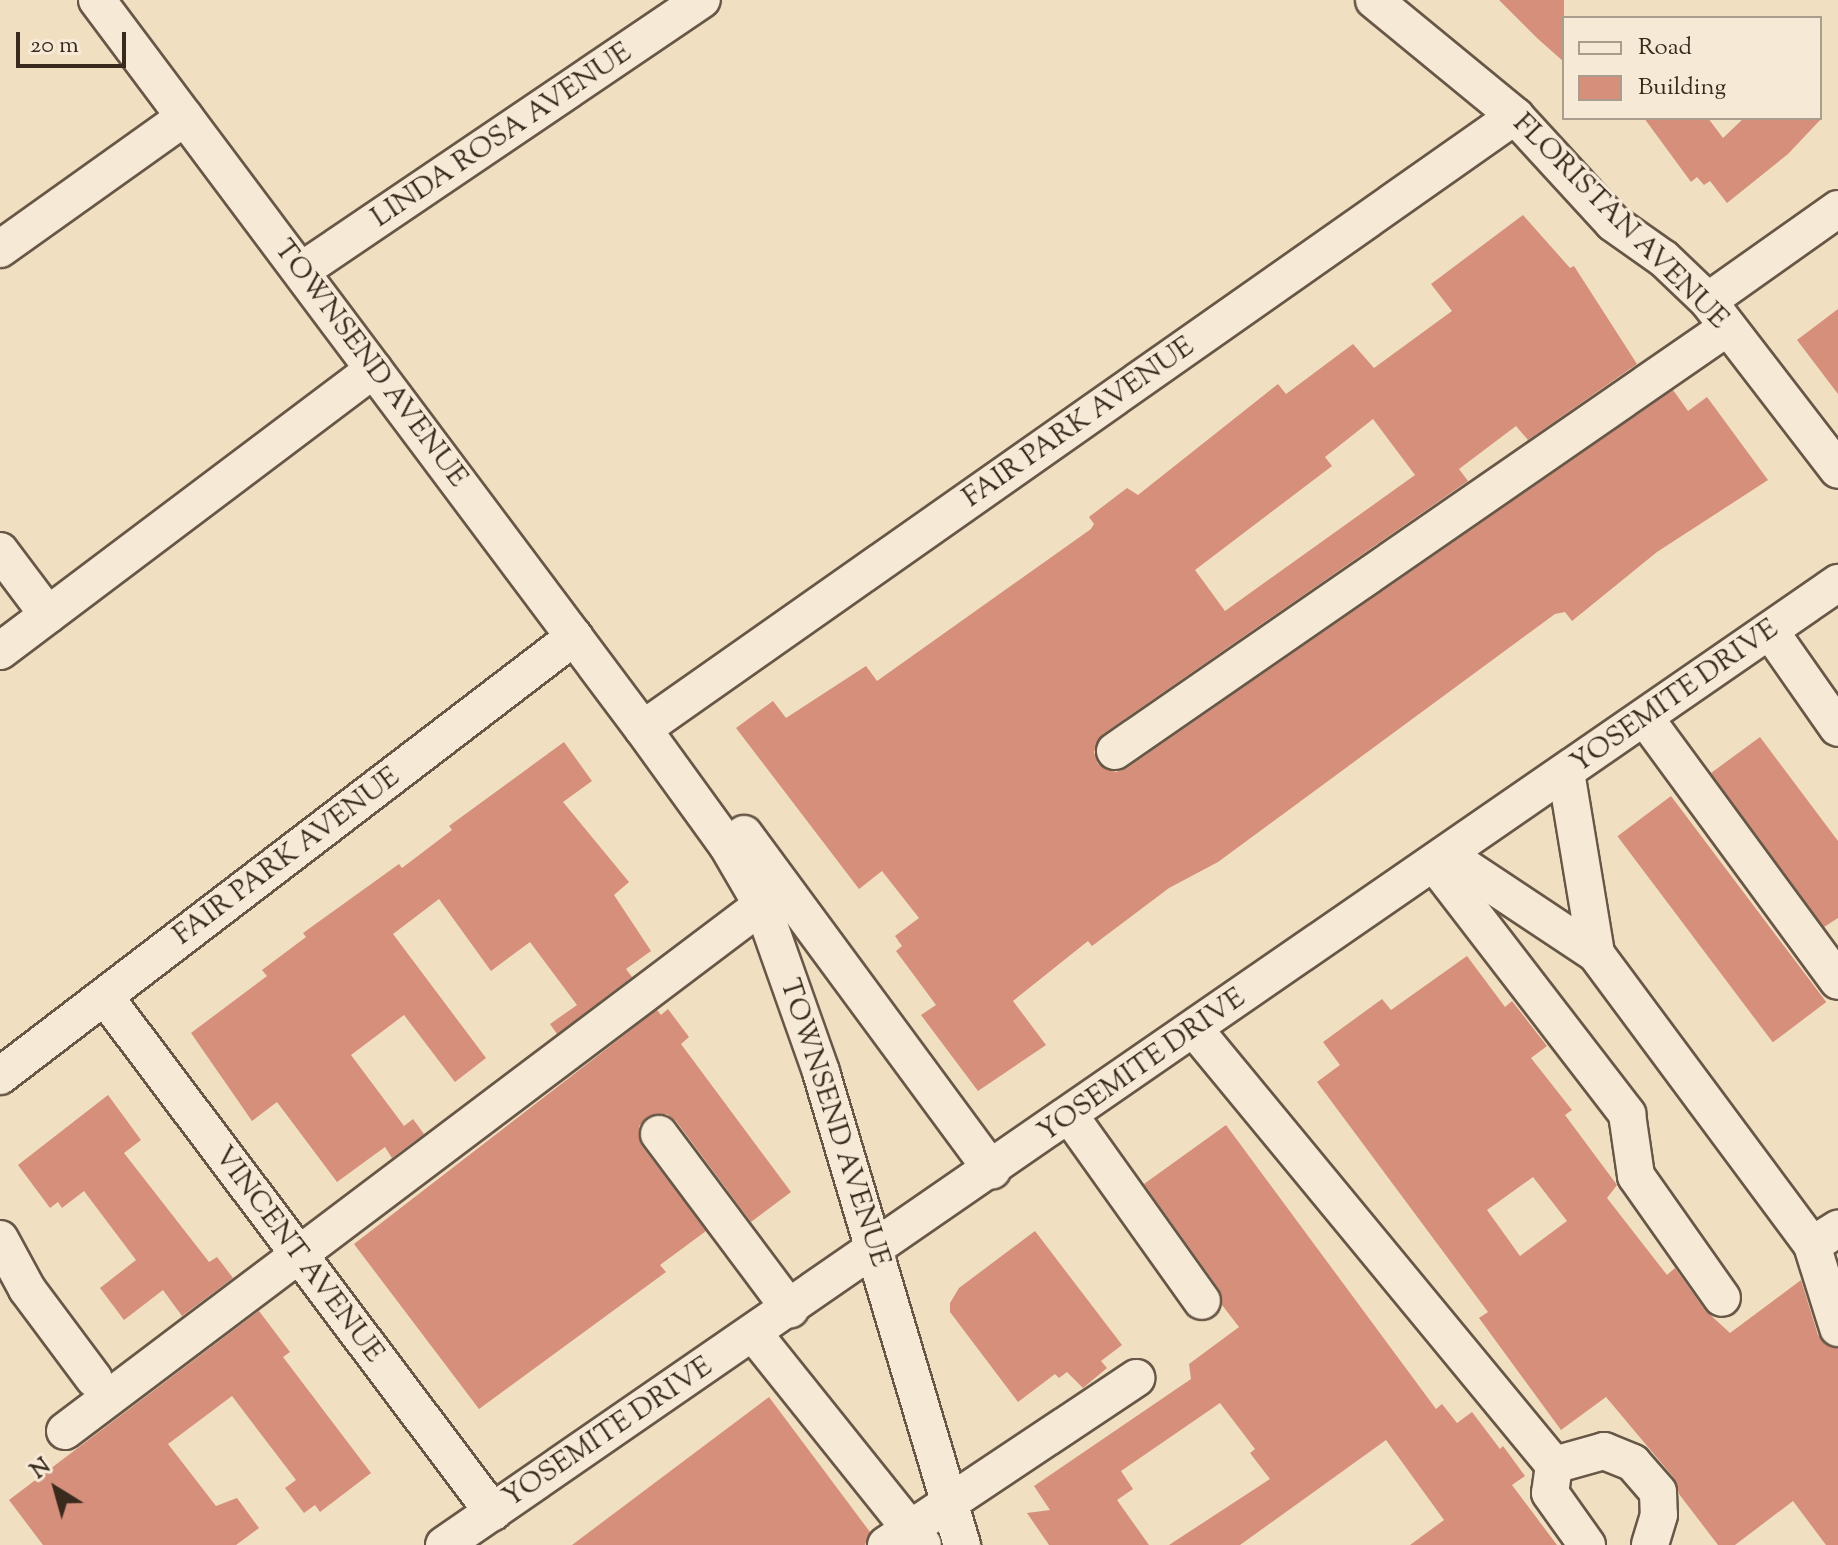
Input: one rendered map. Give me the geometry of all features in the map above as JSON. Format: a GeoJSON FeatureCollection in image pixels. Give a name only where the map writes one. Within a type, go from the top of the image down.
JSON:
{"type":"FeatureCollection","features":[{"type":"Feature","properties":{"kind":"street","name":"TOWNSEND AVENUE"},"geometry":{"type":"LineString","coordinates":[[97,0],[643,729],[727,845],[762,905],[875,1251],[946,1506],[962,1545]]}},
{"type":"Feature","properties":{"kind":"street","name":"LINDA ROSA AVENUE"},"geometry":{"type":"LineString","coordinates":[[301,271],[702,0]]}},
{"type":"Feature","properties":{"kind":"street","name":"FLORISTAN AVENUE"},"geometry":{"type":"LineString","coordinates":[[1374,0],[1515,116],[1613,223],[1664,259],[1718,314],[1838,470]]}},
{"type":"Feature","properties":{"kind":"street","name":"FAIR PARK AVENUE"},"geometry":{"type":"LineString","coordinates":[[643,729],[1515,116]]}},
{"type":"Feature","properties":{"kind":"street"},"geometry":{"type":"LineString","coordinates":[[0,249],[185,117]]}},
{"type":"Feature","properties":{"kind":"street"},"geometry":{"type":"LineString","coordinates":[[1115,751],[1718,314],[1838,209]]}},
{"type":"Feature","properties":{"kind":"street"},"geometry":{"type":"LineString","coordinates":[[0,651],[374,369]]}},
{"type":"Feature","properties":{"kind":"street"},"geometry":{"type":"LineString","coordinates":[[0,551],[48,615]]}},
{"type":"Feature","properties":{"kind":"street","name":"YOSEMITE DRIVE"},"geometry":{"type":"LineString","coordinates":[[444,1545],[875,1251],[1838,583]]}},
{"type":"Feature","properties":{"kind":"street"},"geometry":{"type":"LineString","coordinates":[[1770,631],[1838,728]]}},
{"type":"Feature","properties":{"kind":"street","name":"FAIR PARK AVENUE"},"geometry":{"type":"LineString","coordinates":[[0,1076],[574,637]]}},
{"type":"Feature","properties":{"kind":"street"},"geometry":{"type":"LineString","coordinates":[[1645,718],[1838,981]]}},
{"type":"Feature","properties":{"kind":"street","name":"TOWNSEND AVENUE"},"geometry":{"type":"LineString","coordinates":[[643,729],[740,828],[992,1170]]}},
{"type":"Feature","properties":{"kind":"street"},"geometry":{"type":"LineString","coordinates":[[1566,772],[1596,954]]}},
{"type":"Feature","properties":{"kind":"street"},"geometry":{"type":"LineString","coordinates":[[1441,859],[1596,954],[1825,1237],[1838,1328]]}},
{"type":"Feature","properties":{"kind":"street"},"geometry":{"type":"LineString","coordinates":[[1441,859],[1627,1114],[1636,1176],[1722,1298]]}},
{"type":"Feature","properties":{"kind":"street"},"geometry":{"type":"LineString","coordinates":[[65,1431],[299,1259],[762,905]]}},
{"type":"Feature","properties":{"kind":"street","name":"VINCENT AVENUE"},"geometry":{"type":"LineString","coordinates":[[105,997],[299,1259],[493,1512]]}},
{"type":"Feature","properties":{"kind":"street"},"geometry":{"type":"LineString","coordinates":[[1195,1030],[1554,1465],[1550,1493],[1587,1545]]}},
{"type":"Feature","properties":{"kind":"street"},"geometry":{"type":"LineString","coordinates":[[1070,1116],[1202,1301]]}},
{"type":"Feature","properties":{"kind":"street"},"geometry":{"type":"LineString","coordinates":[[659,1134],[790,1309]]}},
{"type":"Feature","properties":{"kind":"street"},"geometry":{"type":"LineString","coordinates":[[0,1239],[27,1289],[94,1379]]}},
{"type":"Feature","properties":{"kind":"street"},"geometry":{"type":"LineString","coordinates":[[754,1334],[906,1540],[946,1506],[1136,1378]]}},
{"type":"Feature","properties":{"kind":"street"},"geometry":{"type":"LineString","coordinates":[[1554,1465],[1604,1451],[1633,1463],[1658,1492],[1659,1515],[1650,1545]]}},
{"type":"Feature","properties":{"kind":"building"},"geometry":{"type":"Polygon","coordinates":[[[1499,0],[1564,0],[1562,60],[1499,0]]]}},
{"type":"Feature","properties":{"kind":"building"},"geometry":{"type":"Polygon","coordinates":[[[1645,120],[1710,120],[1723,138],[1742,120],[1820,120],[1788,154],[1727,203],[1710,181],[1704,185],[1697,177],[1691,182],[1645,120]]]}},
{"type":"Feature","properties":{"kind":"building"},"geometry":{"type":"Polygon","coordinates":[[[1523,215],[1570,268],[1574,266],[1637,364],[1528,440],[1516,426],[1459,469],[1468,481],[1103,734],[1094,752],[1098,764],[1116,772],[1127,768],[1673,390],[1688,411],[1707,397],[1768,480],[1657,552],[1572,621],[1565,612],[1555,614],[1218,862],[1169,888],[1092,946],[1088,941],[1013,1001],[1046,1045],[978,1091],[921,1015],[936,1005],[896,951],[902,946],[895,936],[919,918],[882,871],[859,889],[736,728],[773,701],[786,718],[866,666],[877,681],[1091,529],[1094,524],[1089,517],[1127,488],[1138,495],[1278,384],[1286,394],[1353,344],[1374,368],[1452,311],[1431,284],[1523,215]],[[1373,419],[1325,457],[1332,466],[1195,570],[1225,611],[1415,475],[1373,419]]]}},
{"type":"Feature","properties":{"kind":"building"},"geometry":{"type":"Polygon","coordinates":[[[1838,309],[1838,394],[1797,340],[1838,309]]]}},
{"type":"Feature","properties":{"kind":"building"},"geometry":{"type":"Polygon","coordinates":[[[1760,737],[1838,841],[1838,918],[1824,927],[1711,773],[1760,737]]]}},
{"type":"Feature","properties":{"kind":"building"},"geometry":{"type":"Polygon","coordinates":[[[564,742],[592,781],[563,802],[629,882],[614,895],[651,951],[626,969],[632,977],[557,1034],[550,1024],[577,1005],[530,942],[491,971],[439,899],[393,934],[486,1058],[455,1082],[404,1015],[351,1055],[404,1126],[413,1119],[424,1134],[392,1158],[385,1147],[337,1182],[277,1102],[252,1121],[191,1033],[267,976],[262,970],[306,937],[303,933],[399,864],[402,868],[452,830],[449,826],[564,742]]]}},
{"type":"Feature","properties":{"kind":"building"},"geometry":{"type":"Polygon","coordinates":[[[1671,796],[1826,1002],[1773,1042],[1617,836],[1671,796]]]}},
{"type":"Feature","properties":{"kind":"building"},"geometry":{"type":"Polygon","coordinates":[[[1467,956],[1505,1007],[1512,1001],[1547,1046],[1531,1058],[1572,1110],[1565,1115],[1617,1185],[1607,1198],[1667,1275],[1675,1268],[1705,1310],[1730,1333],[1801,1280],[1818,1335],[1838,1348],[1838,1545],[1826,1545],[1793,1501],[1735,1545],[1718,1545],[1679,1494],[1674,1478],[1606,1397],[1561,1430],[1479,1318],[1488,1312],[1317,1082],[1340,1065],[1323,1042],[1382,999],[1391,1010],[1467,956]],[[1533,1177],[1487,1210],[1520,1256],[1567,1221],[1533,1177]]]}},
{"type":"Feature","properties":{"kind":"building"},"geometry":{"type":"Polygon","coordinates":[[[668,1009],[689,1037],[681,1044],[791,1192],[751,1222],[676,1121],[667,1114],[647,1117],[639,1126],[642,1146],[706,1231],[660,1265],[666,1272],[479,1409],[354,1244],[657,1010],[661,1015],[668,1009]]]}},
{"type":"Feature","properties":{"kind":"building"},"geometry":{"type":"Polygon","coordinates":[[[108,1095],[141,1140],[124,1153],[209,1262],[217,1257],[233,1278],[182,1316],[163,1290],[124,1320],[100,1288],[136,1260],[84,1191],[62,1208],[58,1202],[50,1208],[18,1165],[108,1095]]]}},
{"type":"Feature","properties":{"kind":"building"},"geometry":{"type":"Polygon","coordinates":[[[1226,1125],[1436,1409],[1442,1404],[1457,1423],[1472,1412],[1500,1449],[1503,1446],[1525,1476],[1512,1485],[1557,1545],[1410,1545],[1444,1520],[1386,1440],[1240,1545],[1169,1545],[1270,1479],[1250,1453],[1255,1449],[1220,1403],[1121,1471],[1133,1489],[1117,1500],[1149,1545],[1049,1545],[1027,1513],[1050,1510],[1034,1486],[1191,1379],[1189,1364],[1239,1327],[1222,1305],[1219,1289],[1144,1184],[1226,1125]]]}},
{"type":"Feature","properties":{"kind":"building"},"geometry":{"type":"Polygon","coordinates":[[[1035,1231],[1122,1345],[1101,1361],[1107,1368],[1083,1388],[1067,1372],[1059,1378],[1055,1374],[1018,1402],[950,1312],[950,1303],[959,1288],[1035,1231]]]}},
{"type":"Feature","properties":{"kind":"building"},"geometry":{"type":"Polygon","coordinates":[[[259,1311],[290,1352],[283,1357],[371,1473],[320,1512],[315,1505],[304,1513],[285,1488],[296,1480],[232,1396],[168,1444],[216,1506],[237,1498],[259,1528],[236,1545],[43,1545],[9,1500],[259,1311]]]}},
{"type":"Feature","properties":{"kind":"building"},"geometry":{"type":"Polygon","coordinates":[[[769,1397],[870,1532],[865,1545],[572,1545],[769,1397]]]}}]}
